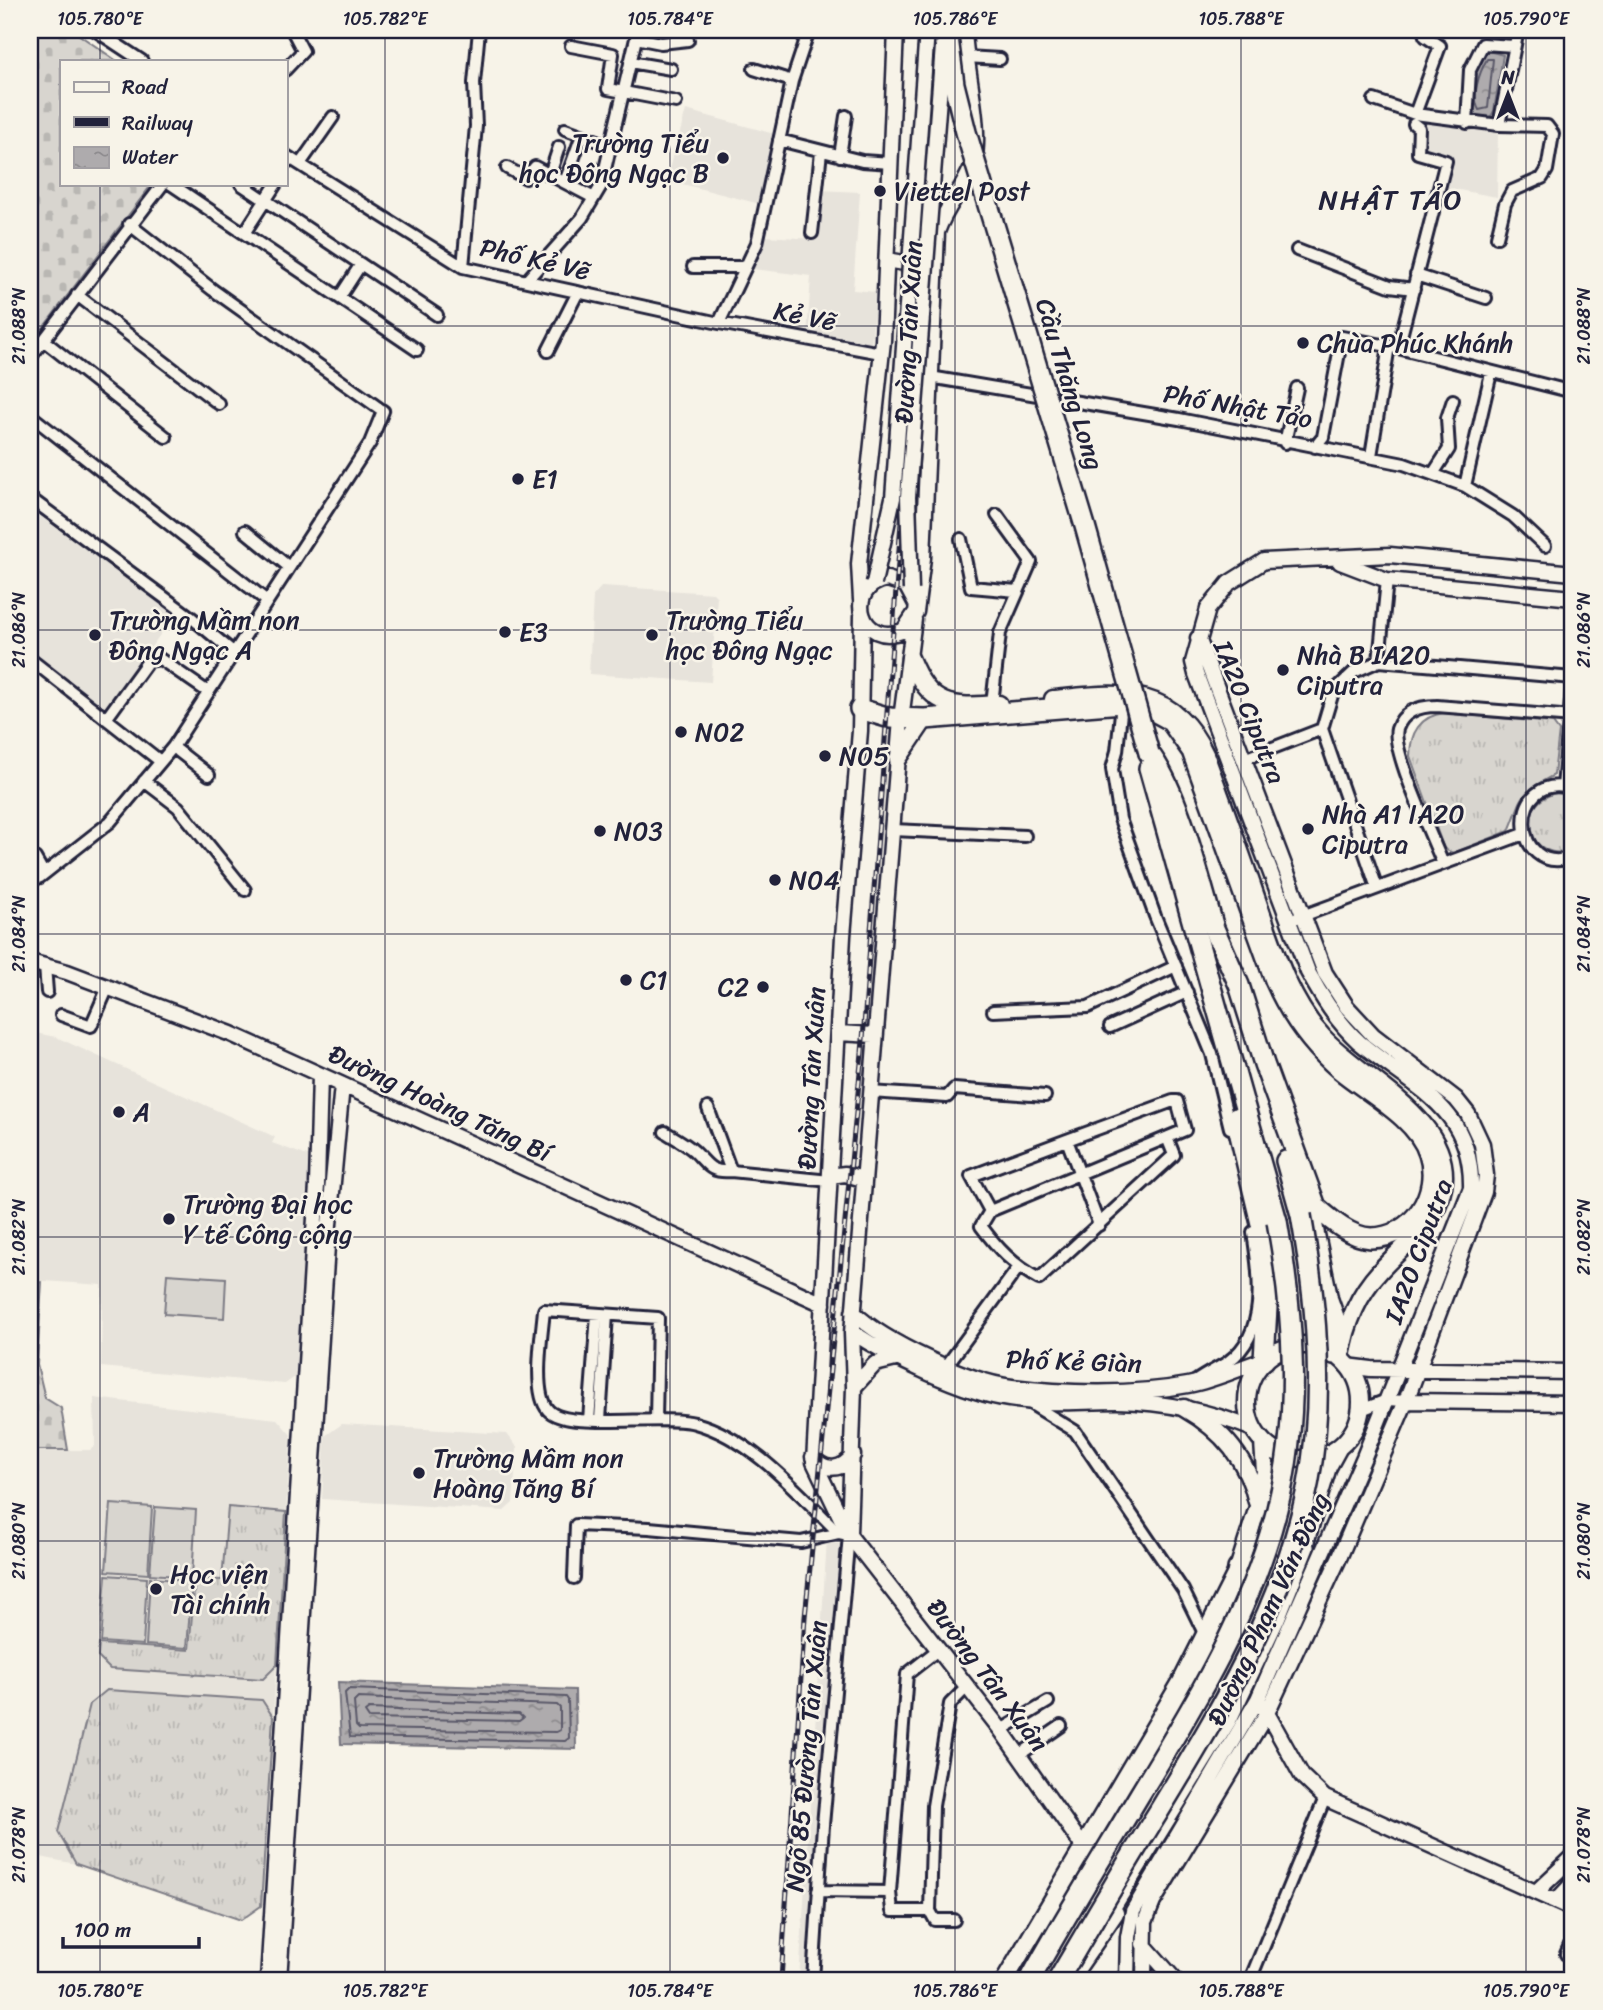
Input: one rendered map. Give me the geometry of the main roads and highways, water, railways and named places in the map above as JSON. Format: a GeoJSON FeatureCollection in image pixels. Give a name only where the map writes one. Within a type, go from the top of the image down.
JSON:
{"type":"FeatureCollection","features":[{"type":"Feature","properties":{"kind":"highway","name":"Cầu Thăng Long"},"geometry":{"type":"LineString","coordinates":[[946,30],[954,84],[966,132],[1093,552],[1149,753],[1149,771],[1211,993]]}},
{"type":"Feature","properties":{"kind":"highway"},"geometry":{"type":"LineString","coordinates":[[860,709],[901,719],[925,719],[1122,702],[1158,713],[1181,732],[1200,770],[1288,1006],[1323,1053],[1417,1132],[1430,1157],[1432,1175],[1425,1203],[1415,1220],[1399,1232],[1371,1238],[1357,1235],[1328,1218],[1316,1207],[1239,985],[1213,926]]}},
{"type":"Feature","properties":{"kind":"highway","name":"Cầu Thăng Long"},"geometry":{"type":"LineString","coordinates":[[1149,753],[1160,769],[1174,802],[1213,926]]}},
{"type":"Feature","properties":{"kind":"highway"},"geometry":{"type":"LineString","coordinates":[[1059,1980],[1218,1714],[1253,1644],[1286,1565],[1308,1481],[1318,1403],[1315,1305],[1301,1215],[1213,926]]}},
{"type":"Feature","properties":{"kind":"highway"},"geometry":{"type":"LineString","coordinates":[[1025,1980],[1209,1677],[1249,1592],[1269,1537],[1281,1492],[1293,1401],[1292,1331],[1277,1221],[1211,993]]}},
{"type":"Feature","properties":{"kind":"highway"},"geometry":{"type":"LineString","coordinates":[[1211,993],[1267,1261],[1269,1305],[1264,1360]]}},
{"type":"Feature","properties":{"kind":"highway"},"geometry":{"type":"LineString","coordinates":[[1302,1173],[1328,1300],[1335,1320],[1341,1359]]}},
{"type":"Feature","properties":{"kind":"highway"},"geometry":{"type":"LineString","coordinates":[[1059,1980],[1112,1907],[1199,1766],[1252,1669],[1304,1547]]}},
{"type":"Feature","properties":{"kind":"highway"},"geometry":{"type":"LineString","coordinates":[[1025,1980],[1074,1885],[1194,1683],[1229,1610],[1238,1570]]}},
{"type":"Feature","properties":{"kind":"main road"},"geometry":{"type":"LineString","coordinates":[[910,658],[922,686],[934,698],[964,706],[1126,694],[1158,702],[1182,719],[1205,754],[1295,998],[1324,1038],[1408,1109],[1434,1137],[1444,1170],[1438,1205],[1416,1237],[1377,1273],[1346,1322],[1341,1359]]}},
{"type":"Feature","properties":{"kind":"main road"},"geometry":{"type":"LineString","coordinates":[[898,760],[925,719]]}},
{"type":"Feature","properties":{"kind":"main road"},"geometry":{"type":"LineString","coordinates":[[1311,1345],[1341,1359],[1359,1387],[1361,1410],[1351,1434],[1339,1447],[1326,1455],[1295,1459],[1258,1436],[1247,1412],[1247,1393],[1253,1375],[1264,1360],[1294,1346],[1311,1345]]}},
{"type":"Feature","properties":{"kind":"main road"},"geometry":{"type":"LineString","coordinates":[[1184,1408],[1214,1428],[1242,1461],[1258,1507]]}},
{"type":"Feature","properties":{"kind":"main road","name":"Đường Phạm Văn Đồng"},"geometry":{"type":"LineString","coordinates":[[1005,1980],[1181,1682],[1238,1570],[1258,1507],[1265,1472],[1258,1436]]}},
{"type":"Feature","properties":{"kind":"main road","name":"Đường Phạm Văn Đồng"},"geometry":{"type":"LineString","coordinates":[[1069,1980],[1142,1872],[1233,1722],[1281,1621],[1328,1467],[1339,1447]]}},
{"type":"Feature","properties":{"kind":"main road","name":"Đường Phạm Văn Đồng"},"geometry":{"type":"LineString","coordinates":[[1059,1980],[1221,1714],[1280,1588],[1304,1547]]}},
{"type":"Feature","properties":{"kind":"main road"},"geometry":{"type":"LineString","coordinates":[[1025,1980],[1200,1681],[1238,1600],[1238,1570]]}},
{"type":"Feature","properties":{"kind":"water"},"geometry":{"type":"Polygon","coordinates":[[[1485,50],[1503,55],[1494,111],[1490,118],[1473,116],[1473,73],[1485,50]]]}},
{"type":"Feature","properties":{"kind":"water"},"geometry":{"type":"Polygon","coordinates":[[[338,1682],[575,1690],[576,1749],[341,1744],[338,1682]]]}},
{"type":"Feature","properties":{"kind":"railway"},"geometry":{"type":"LineString","coordinates":[[781,1980],[805,1617],[862,1053],[914,345],[933,30]]}},
{"type":"Feature","properties":{"kind":"place","name":"Trường Tiểu học Đông Ngạc B"},"geometry":{"type":"Point","coordinates":[723,158]}},
{"type":"Feature","properties":{"kind":"place","name":"Viettel Post"},"geometry":{"type":"Point","coordinates":[880,191]}},
{"type":"Feature","properties":{"kind":"place","name":"Chùa Phúc Khánh"},"geometry":{"type":"Point","coordinates":[1303,343]}},
{"type":"Feature","properties":{"kind":"place","name":"E1"},"geometry":{"type":"Point","coordinates":[518,479]}},
{"type":"Feature","properties":{"kind":"place","name":"E3"},"geometry":{"type":"Point","coordinates":[505,632]}},
{"type":"Feature","properties":{"kind":"place","name":"Trường Mầm non Đông Ngạc A"},"geometry":{"type":"Point","coordinates":[95,635]}},
{"type":"Feature","properties":{"kind":"place","name":"Trường Tiểu học Đông Ngạc"},"geometry":{"type":"Point","coordinates":[652,635]}},
{"type":"Feature","properties":{"kind":"place","name":"Nhà B IA20 Ciputra"},"geometry":{"type":"Point","coordinates":[1283,670]}},
{"type":"Feature","properties":{"kind":"place","name":"N02"},"geometry":{"type":"Point","coordinates":[681,732]}},
{"type":"Feature","properties":{"kind":"place","name":"N05"},"geometry":{"type":"Point","coordinates":[825,756]}},
{"type":"Feature","properties":{"kind":"place","name":"Nhà A1 IA20 Ciputra"},"geometry":{"type":"Point","coordinates":[1308,829]}},
{"type":"Feature","properties":{"kind":"place","name":"N03"},"geometry":{"type":"Point","coordinates":[600,831]}},
{"type":"Feature","properties":{"kind":"place","name":"N04"},"geometry":{"type":"Point","coordinates":[775,880]}},
{"type":"Feature","properties":{"kind":"place","name":"C1"},"geometry":{"type":"Point","coordinates":[626,980]}},
{"type":"Feature","properties":{"kind":"place","name":"C2"},"geometry":{"type":"Point","coordinates":[763,987]}},
{"type":"Feature","properties":{"kind":"place","name":"A"},"geometry":{"type":"Point","coordinates":[119,1112]}},
{"type":"Feature","properties":{"kind":"place","name":"Trường Đại học Y tế Công cộng"},"geometry":{"type":"Point","coordinates":[169,1219]}},
{"type":"Feature","properties":{"kind":"place","name":"Trường Mầm non Hoàng Tăng Bí"},"geometry":{"type":"Point","coordinates":[419,1473]}},
{"type":"Feature","properties":{"kind":"place","name":"Học viện Tài chính"},"geometry":{"type":"Point","coordinates":[156,1589]}},
{"type":"Feature","properties":{"kind":"district","name":"NHẬT TẢO"},"geometry":{"type":"Point","coordinates":[1391,199]}}]}
